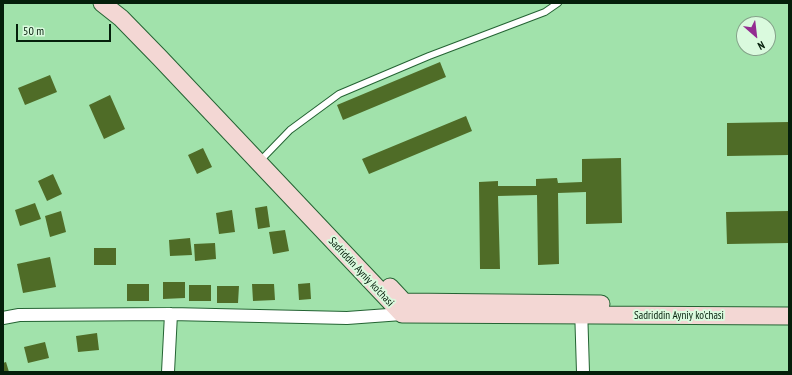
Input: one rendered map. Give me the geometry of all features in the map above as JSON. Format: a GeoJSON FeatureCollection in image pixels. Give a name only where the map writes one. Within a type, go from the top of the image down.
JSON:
{"type":"FeatureCollection","features":[{"type":"Feature","properties":{"kind":"main road","name":"Sadriddin Ayniy ko'chasi"},"geometry":{"type":"LineString","coordinates":[[102,3],[121,18],[262,159]]}},
{"type":"Feature","properties":{"kind":"main road","name":"Sadriddin Ayniy ko'chasi"},"geometry":{"type":"LineString","coordinates":[[119,3],[126,8],[262,159],[403,308],[581,310],[789,316]]}},
{"type":"Feature","properties":{"kind":"main road","name":"Sadriddin Ayniy ko'chasi"},"geometry":{"type":"LineString","coordinates":[[581,310],[789,305]]}},
{"type":"Feature","properties":{"kind":"street"},"geometry":{"type":"LineString","coordinates":[[3,318],[18,315],[171,314],[347,318],[403,308]]}},
{"type":"Feature","properties":{"kind":"street"},"geometry":{"type":"LineString","coordinates":[[581,310],[582,372]]}},
{"type":"Feature","properties":{"kind":"street"},"geometry":{"type":"LineString","coordinates":[[168,372],[171,314]]}},
{"type":"Feature","properties":{"kind":"lane"},"geometry":{"type":"LineString","coordinates":[[262,159],[290,130],[339,94],[429,56],[545,12],[558,3]]}},
{"type":"Feature","properties":{"kind":"building"},"geometry":{"type":"Polygon","coordinates":[[[440,62],[446,77],[343,120],[337,105],[440,62]]]}},
{"type":"Feature","properties":{"kind":"building"},"geometry":{"type":"Polygon","coordinates":[[[50,75],[57,92],[25,105],[18,88],[50,75]]]}},
{"type":"Feature","properties":{"kind":"building"},"geometry":{"type":"Polygon","coordinates":[[[110,95],[125,129],[104,139],[89,105],[110,95]]]}},
{"type":"Feature","properties":{"kind":"building"},"geometry":{"type":"Polygon","coordinates":[[[466,116],[472,131],[369,174],[362,159],[466,116]]]}},
{"type":"Feature","properties":{"kind":"building"},"geometry":{"type":"Polygon","coordinates":[[[789,122],[789,155],[727,156],[727,123],[789,122]]]}},
{"type":"Feature","properties":{"kind":"building"},"geometry":{"type":"Polygon","coordinates":[[[203,148],[212,167],[197,174],[188,155],[203,148]]]}},
{"type":"Feature","properties":{"kind":"building"},"geometry":{"type":"Polygon","coordinates":[[[621,158],[622,223],[586,224],[586,192],[558,193],[559,264],[538,265],[537,195],[498,196],[500,269],[480,269],[479,182],[498,181],[498,186],[536,186],[536,179],[557,178],[558,183],[582,182],[582,159],[621,158]]]}},
{"type":"Feature","properties":{"kind":"building"},"geometry":{"type":"Polygon","coordinates":[[[53,174],[62,194],[47,201],[38,181],[53,174]]]}},
{"type":"Feature","properties":{"kind":"building"},"geometry":{"type":"Polygon","coordinates":[[[35,203],[41,219],[20,226],[15,210],[35,203]]]}},
{"type":"Feature","properties":{"kind":"building"},"geometry":{"type":"Polygon","coordinates":[[[267,206],[270,227],[258,229],[255,208],[267,206]]]}},
{"type":"Feature","properties":{"kind":"building"},"geometry":{"type":"Polygon","coordinates":[[[232,210],[235,232],[219,234],[216,213],[232,210]]]}},
{"type":"Feature","properties":{"kind":"building"},"geometry":{"type":"Polygon","coordinates":[[[61,211],[66,232],[50,237],[45,216],[61,211]]]}},
{"type":"Feature","properties":{"kind":"building"},"geometry":{"type":"Polygon","coordinates":[[[789,211],[789,243],[727,244],[726,212],[789,211]]]}},
{"type":"Feature","properties":{"kind":"building"},"geometry":{"type":"Polygon","coordinates":[[[285,230],[289,251],[273,254],[269,232],[285,230]]]}},
{"type":"Feature","properties":{"kind":"building"},"geometry":{"type":"Polygon","coordinates":[[[190,238],[192,255],[170,256],[169,240],[190,238]]]}},
{"type":"Feature","properties":{"kind":"building"},"geometry":{"type":"Polygon","coordinates":[[[215,243],[216,259],[195,261],[194,244],[215,243]]]}},
{"type":"Feature","properties":{"kind":"building"},"geometry":{"type":"Polygon","coordinates":[[[94,248],[116,248],[116,265],[94,265],[94,248]]]}},
{"type":"Feature","properties":{"kind":"building"},"geometry":{"type":"Polygon","coordinates":[[[50,257],[56,287],[23,293],[17,264],[50,257]]]}},
{"type":"Feature","properties":{"kind":"building"},"geometry":{"type":"Polygon","coordinates":[[[163,282],[185,282],[185,298],[163,299],[163,282]]]}},
{"type":"Feature","properties":{"kind":"building"},"geometry":{"type":"Polygon","coordinates":[[[310,283],[311,299],[299,300],[298,284],[310,283]]]}},
{"type":"Feature","properties":{"kind":"building"},"geometry":{"type":"Polygon","coordinates":[[[127,284],[149,284],[149,301],[127,301],[127,284]]]}},
{"type":"Feature","properties":{"kind":"building"},"geometry":{"type":"Polygon","coordinates":[[[252,284],[274,284],[275,300],[253,301],[252,284]]]}},
{"type":"Feature","properties":{"kind":"building"},"geometry":{"type":"Polygon","coordinates":[[[189,285],[211,285],[211,301],[189,301],[189,285]]]}},
{"type":"Feature","properties":{"kind":"building"},"geometry":{"type":"Polygon","coordinates":[[[217,286],[239,286],[238,303],[217,303],[217,286]]]}},
{"type":"Feature","properties":{"kind":"building"},"geometry":{"type":"Polygon","coordinates":[[[97,333],[99,350],[78,352],[76,336],[97,333]]]}},
{"type":"Feature","properties":{"kind":"building"},"geometry":{"type":"Polygon","coordinates":[[[45,342],[49,358],[28,363],[24,347],[45,342]]]}},
{"type":"Feature","properties":{"kind":"building"},"geometry":{"type":"Polygon","coordinates":[[[6,362],[9,372],[3,372],[3,363],[6,362]]]}}]}
